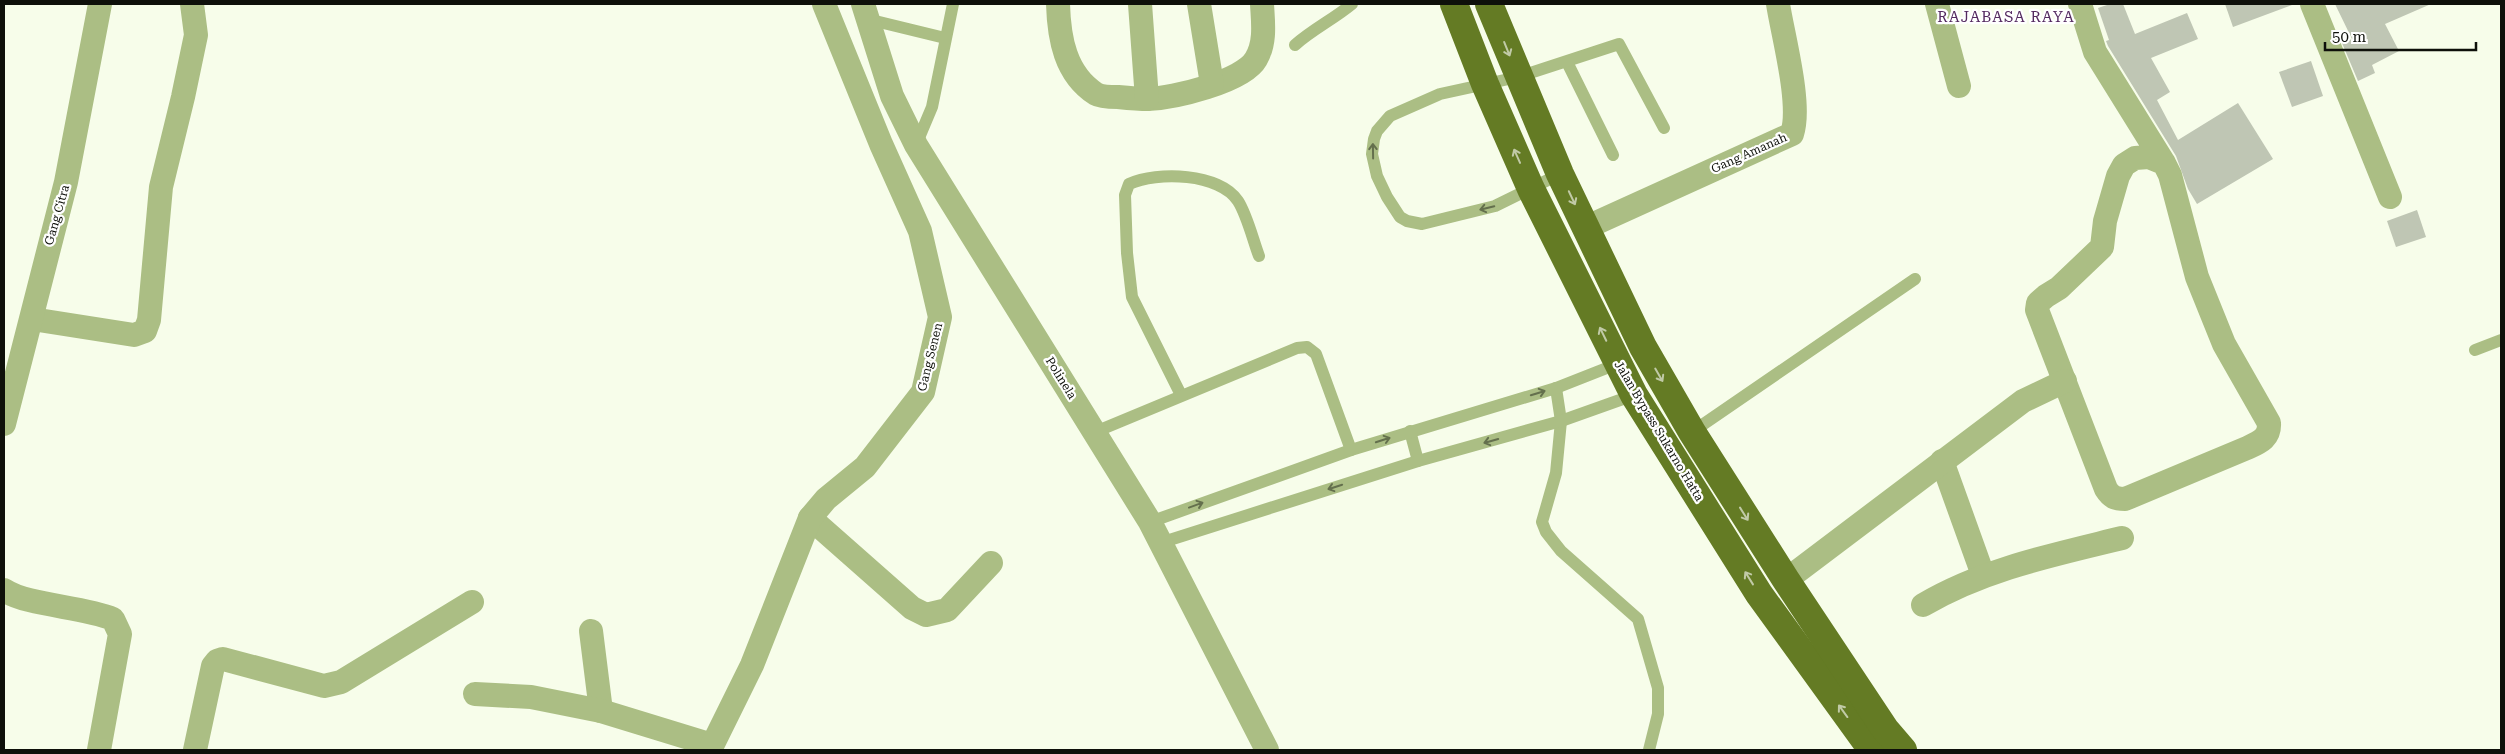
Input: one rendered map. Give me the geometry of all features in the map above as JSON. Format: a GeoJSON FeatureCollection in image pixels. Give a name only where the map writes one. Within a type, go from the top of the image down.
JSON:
{"type":"FeatureCollection","features":[{"type":"Feature","properties":{"kind":"highway","name":"Jalan Bypass Sukarno Hatta"},"geometry":{"type":"LineString","coordinates":[[1454,4],[1485,84],[1531,189],[1634,395],[1758,594],[1872,750]]}},
{"type":"Feature","properties":{"kind":"highway"},"geometry":{"type":"LineString","coordinates":[[1489,4],[1560,174],[1642,347],[1692,432],[1786,580],[1886,729],[1903,750]]}},
{"type":"Feature","properties":{"kind":"street","name":"Gang Citra"},"geometry":{"type":"LineString","coordinates":[[4,424],[32,319],[47,250],[66,182],[100,4]]}},
{"type":"Feature","properties":{"kind":"street"},"geometry":{"type":"LineString","coordinates":[[32,319],[134,335],[145,330],[149,320],[161,187],[184,97],[196,35],[192,4]]}},
{"type":"Feature","properties":{"kind":"street","name":"Gang Senen"},"geometry":{"type":"LineString","coordinates":[[711,747],[752,665],[810,518],[826,499],[864,467],[923,392],[940,317],[920,231],[881,144],[824,4]]}},
{"type":"Feature","properties":{"kind":"street"},"geometry":{"type":"LineString","coordinates":[[1058,4],[1058,28],[1064,51],[1072,69],[1084,85],[1098,96],[1147,99],[1189,92],[1241,74],[1256,61],[1263,41],[1262,4]]}},
{"type":"Feature","properties":{"kind":"street"},"geometry":{"type":"LineString","coordinates":[[1140,4],[1147,99]]}},
{"type":"Feature","properties":{"kind":"street"},"geometry":{"type":"LineString","coordinates":[[1199,4],[1212,84]]}},
{"type":"Feature","properties":{"kind":"street","name":"Gang Amanah"},"geometry":{"type":"LineString","coordinates":[[1586,228],[1792,134],[1796,124],[1795,107],[1778,4]]}},
{"type":"Feature","properties":{"kind":"street"},"geometry":{"type":"LineString","coordinates":[[1937,4],[1959,86]]}},
{"type":"Feature","properties":{"kind":"street"},"geometry":{"type":"LineString","coordinates":[[2080,4],[2095,52],[2164,162],[2175,189],[2201,285],[2224,344],[2268,423],[2269,432],[2262,441],[2125,500],[2112,498],[2106,489],[2037,310],[2038,303],[2059,288],[2102,247],[2105,221],[2118,176],[2124,165],[2135,158],[2149,156],[2164,162]]}},
{"type":"Feature","properties":{"kind":"street"},"geometry":{"type":"LineString","coordinates":[[2312,4],[2390,197]]}},
{"type":"Feature","properties":{"kind":"street","name":"Polinela"},"geometry":{"type":"LineString","coordinates":[[865,11],[892,96],[916,145],[1150,522],[1267,750]]}},
{"type":"Feature","properties":{"kind":"street"},"geometry":{"type":"LineString","coordinates":[[1786,580],[2023,401],[2065,380]]}},
{"type":"Feature","properties":{"kind":"street"},"geometry":{"type":"LineString","coordinates":[[1942,461],[1983,575]]}},
{"type":"Feature","properties":{"kind":"street"},"geometry":{"type":"LineString","coordinates":[[810,518],[912,608],[926,615],[946,610],[990,563]]}},
{"type":"Feature","properties":{"kind":"street"},"geometry":{"type":"LineString","coordinates":[[1923,605],[1944,592],[1983,575],[2122,538]]}},
{"type":"Feature","properties":{"kind":"street"},"geometry":{"type":"LineString","coordinates":[[4,590],[30,599],[97,612],[113,619],[120,634],[99,750]]}},
{"type":"Feature","properties":{"kind":"street"},"geometry":{"type":"LineString","coordinates":[[195,750],[213,666],[217,661],[223,659],[324,686],[341,682],[472,602]]}},
{"type":"Feature","properties":{"kind":"street"},"geometry":{"type":"LineString","coordinates":[[591,631],[601,711]]}},
{"type":"Feature","properties":{"kind":"street"},"geometry":{"type":"LineString","coordinates":[[475,694],[531,697],[601,711],[711,747]]}},
{"type":"Feature","properties":{"kind":"lane"},"geometry":{"type":"LineString","coordinates":[[916,145],[932,107],[953,4]]}},
{"type":"Feature","properties":{"kind":"lane"},"geometry":{"type":"LineString","coordinates":[[1295,45],[1313,30],[1340,14],[1352,4]]}},
{"type":"Feature","properties":{"kind":"lane"},"geometry":{"type":"LineString","coordinates":[[865,11],[945,38]]}},
{"type":"Feature","properties":{"kind":"lane"},"geometry":{"type":"LineString","coordinates":[[1560,174],[1495,206],[1422,224],[1400,217],[1386,197],[1377,176],[1372,154],[1377,131],[1390,116],[1440,94],[1518,77],[1619,44],[1664,128]]}},
{"type":"Feature","properties":{"kind":"lane"},"geometry":{"type":"LineString","coordinates":[[1567,62],[1613,155]]}},
{"type":"Feature","properties":{"kind":"lane"},"geometry":{"type":"LineString","coordinates":[[1181,395],[1132,297],[1127,253],[1125,194],[1129,184],[1152,177],[1176,176],[1209,182],[1226,189],[1238,202],[1259,256]]}},
{"type":"Feature","properties":{"kind":"lane"},"geometry":{"type":"LineString","coordinates":[[1692,432],[1915,279]]}},
{"type":"Feature","properties":{"kind":"lane"},"geometry":{"type":"LineString","coordinates":[[2475,350],[2501,340]]}},
{"type":"Feature","properties":{"kind":"lane"},"geometry":{"type":"LineString","coordinates":[[1095,432],[1297,348],[1307,347],[1316,354],[1351,450]]}},
{"type":"Feature","properties":{"kind":"lane"},"geometry":{"type":"LineString","coordinates":[[1150,522],[1351,450],[1556,388],[1617,364]]}},
{"type":"Feature","properties":{"kind":"lane"},"geometry":{"type":"LineString","coordinates":[[1556,388],[1561,421],[1556,473],[1542,522],[1546,532],[1561,550],[1638,619],[1658,688],[1658,714],[1649,750]]}},
{"type":"Feature","properties":{"kind":"lane"},"geometry":{"type":"LineString","coordinates":[[1160,543],[1418,461],[1561,421],[1634,395]]}},
{"type":"Feature","properties":{"kind":"lane"},"geometry":{"type":"LineString","coordinates":[[1410,431],[1418,461]]}},
{"type":"Feature","properties":{"kind":"building"},"geometry":{"type":"Polygon","coordinates":[[[2110,4],[2123,4],[2135,34],[2187,13],[2198,39],[2151,58],[2170,92],[2157,100],[2178,140],[2238,103],[2273,159],[2197,204],[2188,189],[2176,156],[2108,46],[2106,41],[2109,40],[2098,8],[2110,4]]]}},
{"type":"Feature","properties":{"kind":"building"},"geometry":{"type":"Polygon","coordinates":[[[2225,4],[2292,4],[2292,5],[2233,27],[2225,4]]]}},
{"type":"Feature","properties":{"kind":"building"},"geometry":{"type":"Polygon","coordinates":[[[2335,4],[2431,4],[2385,24],[2399,51],[2372,65],[2375,73],[2358,81],[2342,43],[2352,39],[2335,4]]]}},
{"type":"Feature","properties":{"kind":"building"},"geometry":{"type":"Polygon","coordinates":[[[2311,61],[2323,96],[2292,107],[2279,72],[2311,61]]]}},
{"type":"Feature","properties":{"kind":"building"},"geometry":{"type":"Polygon","coordinates":[[[2417,210],[2426,237],[2396,247],[2387,221],[2417,210]]]}},
{"type":"Feature","properties":{"kind":"district","name":"RAJABASA RAYA"},"geometry":{"type":"Point","coordinates":[2006,17]}}]}
